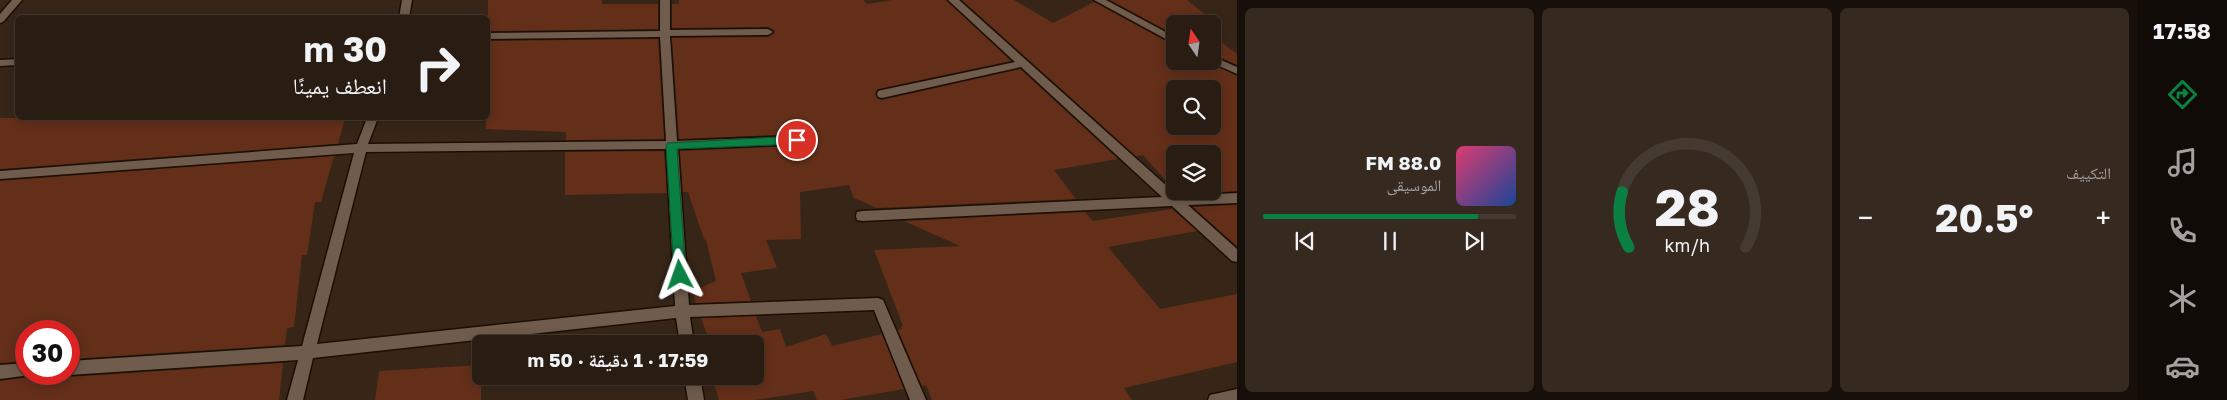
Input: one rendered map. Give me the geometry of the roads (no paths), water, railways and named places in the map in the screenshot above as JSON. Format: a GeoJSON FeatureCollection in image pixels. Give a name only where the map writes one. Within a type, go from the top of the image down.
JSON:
{"type":"FeatureCollection","features":[{"type":"Feature","properties":{"kind":"street"},"geometry":{"type":"LineString","coordinates":[[0,20],[17,0]]}},
{"type":"Feature","properties":{"kind":"street"},"geometry":{"type":"LineString","coordinates":[[404,15],[407,0]]}},
{"type":"Feature","properties":{"kind":"street"},"geometry":{"type":"LineString","coordinates":[[665,0],[665,34],[682,312],[686,335]]}},
{"type":"Feature","properties":{"kind":"street"},"geometry":{"type":"LineString","coordinates":[[953,0],[1025,63],[1166,193]]}},
{"type":"Feature","properties":{"kind":"street"},"geometry":{"type":"LineString","coordinates":[[1099,0],[1166,36]]}},
{"type":"Feature","properties":{"kind":"street"},"geometry":{"type":"LineString","coordinates":[[490,36],[768,32]]}},
{"type":"Feature","properties":{"kind":"street"},"geometry":{"type":"LineString","coordinates":[[0,64],[15,62]]}},
{"type":"Feature","properties":{"kind":"street"},"geometry":{"type":"LineString","coordinates":[[882,94],[1025,63]]}},
{"type":"Feature","properties":{"kind":"street"},"geometry":{"type":"LineString","coordinates":[[1221,63],[1237,71]]}},
{"type":"Feature","properties":{"kind":"street"},"geometry":{"type":"LineString","coordinates":[[295,400],[361,148],[371,120]]}},
{"type":"Feature","properties":{"kind":"street"},"geometry":{"type":"LineString","coordinates":[[0,174],[361,148],[672,146],[797,140]]}},
{"type":"Feature","properties":{"kind":"street"},"geometry":{"type":"LineString","coordinates":[[1221,199],[1237,198]]}},
{"type":"Feature","properties":{"kind":"street"},"geometry":{"type":"LineString","coordinates":[[862,216],[1174,200],[1237,257]]}},
{"type":"Feature","properties":{"kind":"street"},"geometry":{"type":"LineString","coordinates":[[80,367],[309,352],[682,312],[878,304],[918,400]]}},
{"type":"Feature","properties":{"kind":"street"},"geometry":{"type":"LineString","coordinates":[[0,372],[15,371]]}},
{"type":"Feature","properties":{"kind":"street"},"geometry":{"type":"LineString","coordinates":[[694,385],[696,400]]}},
{"type":"Feature","properties":{"kind":"street"},"geometry":{"type":"LineString","coordinates":[[1216,400],[1237,396]]}}]}
